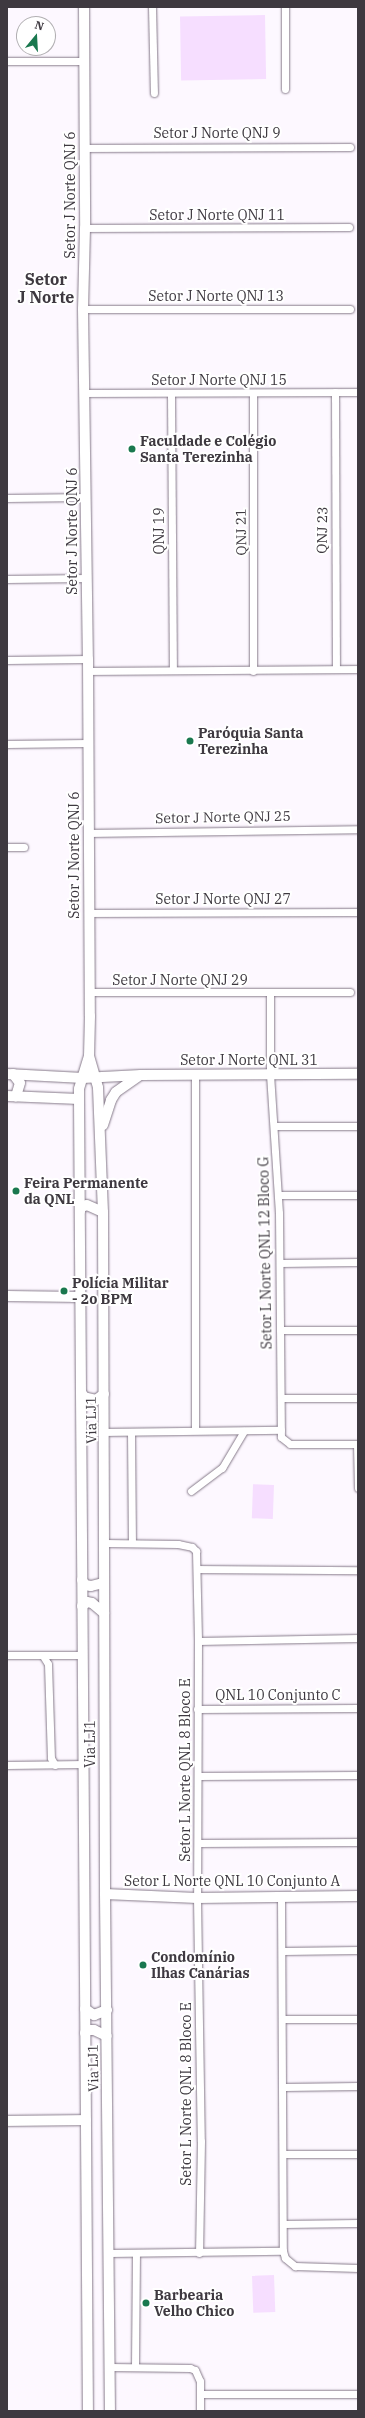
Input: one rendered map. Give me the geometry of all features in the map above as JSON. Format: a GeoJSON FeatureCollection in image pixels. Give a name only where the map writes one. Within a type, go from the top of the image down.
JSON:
{"type":"FeatureCollection","features":[{"type":"Feature","properties":{"kind":"main road","name":"Setor J Norte QNJ 6"},"geometry":{"type":"LineString","coordinates":[[84,7],[85,228],[83,309],[88,659],[87,743],[90,992],[89,1056]]}},
{"type":"Feature","properties":{"kind":"main road","name":"Via LJ1"},"geometry":{"type":"LineString","coordinates":[[89,1056],[96,1076],[101,1135],[103,1212],[105,1432],[105,1894],[110,2411]]}},
{"type":"Feature","properties":{"kind":"main road","name":"Via LJ1"},"geometry":{"type":"LineString","coordinates":[[88,2411],[79,1099],[89,1056]]}},
{"type":"Feature","properties":{"kind":"main road","name":"Setor J Norte QNL 31"},"geometry":{"type":"LineString","coordinates":[[10,1074],[83,1078],[96,1076],[141,1075],[358,1074]]}},
{"type":"Feature","properties":{"kind":"main road"},"geometry":{"type":"LineString","coordinates":[[10,1074],[20,1083],[11,1096]]}},
{"type":"Feature","properties":{"kind":"main road"},"geometry":{"type":"LineString","coordinates":[[101,1135],[111,1100],[125,1084],[141,1075]]}},
{"type":"Feature","properties":{"kind":"main road"},"geometry":{"type":"LineString","coordinates":[[11,1096],[79,1099]]}},
{"type":"Feature","properties":{"kind":"main road"},"geometry":{"type":"LineString","coordinates":[[80,1211],[81,1207],[87,1205],[103,1212]]}},
{"type":"Feature","properties":{"kind":"main road"},"geometry":{"type":"LineString","coordinates":[[7,1296],[80,1297]]}},
{"type":"Feature","properties":{"kind":"main road"},"geometry":{"type":"LineString","coordinates":[[81,1392],[84,1397],[96,1400],[104,1394]]}},
{"type":"Feature","properties":{"kind":"main road"},"geometry":{"type":"LineString","coordinates":[[82,1580],[85,1585],[91,1586],[104,1583]]}},
{"type":"Feature","properties":{"kind":"main road"},"geometry":{"type":"LineString","coordinates":[[82,1606],[87,1602],[92,1603],[104,1613]]}},
{"type":"Feature","properties":{"kind":"main road","name":"Setor L Norte QNL 10 Conjunto A"},"geometry":{"type":"LineString","coordinates":[[105,1894],[196,1898],[358,1896]]}},
{"type":"Feature","properties":{"kind":"main road"},"geometry":{"type":"LineString","coordinates":[[85,2009],[94,2015],[107,2010]]}},
{"type":"Feature","properties":{"kind":"main road"},"geometry":{"type":"LineString","coordinates":[[85,2033],[87,2030],[94,2030],[107,2036]]}},
{"type":"Feature","properties":{"kind":"main road"},"geometry":{"type":"LineString","coordinates":[[7,2121],[86,2120]]}},
{"type":"Feature","properties":{"kind":"street"},"geometry":{"type":"LineString","coordinates":[[152,7],[154,92]]}},
{"type":"Feature","properties":{"kind":"street"},"geometry":{"type":"LineString","coordinates":[[284,7],[285,89]]}},
{"type":"Feature","properties":{"kind":"street"},"geometry":{"type":"LineString","coordinates":[[7,61],[85,61]]}},
{"type":"Feature","properties":{"kind":"street","name":"Setor J Norte QNJ 9"},"geometry":{"type":"LineString","coordinates":[[85,148],[350,147]]}},
{"type":"Feature","properties":{"kind":"street","name":"Setor J Norte QNJ 11"},"geometry":{"type":"LineString","coordinates":[[85,228],[349,228]]}},
{"type":"Feature","properties":{"kind":"street","name":"Setor J Norte QNJ 13"},"geometry":{"type":"LineString","coordinates":[[83,309],[350,309]]}},
{"type":"Feature","properties":{"kind":"street","name":"Setor J Norte QNJ 15"},"geometry":{"type":"LineString","coordinates":[[85,393],[171,394],[356,391]]}},
{"type":"Feature","properties":{"kind":"street","name":"QNJ 23"},"geometry":{"type":"LineString","coordinates":[[335,392],[336,669]]}},
{"type":"Feature","properties":{"kind":"street","name":"QNJ 21"},"geometry":{"type":"LineString","coordinates":[[253,393],[254,671]]}},
{"type":"Feature","properties":{"kind":"street","name":"QNJ 19"},"geometry":{"type":"LineString","coordinates":[[171,394],[173,669]]}},
{"type":"Feature","properties":{"kind":"street"},"geometry":{"type":"LineString","coordinates":[[7,498],[86,497]]}},
{"type":"Feature","properties":{"kind":"street"},"geometry":{"type":"LineString","coordinates":[[7,579],[86,578]]}},
{"type":"Feature","properties":{"kind":"street"},"geometry":{"type":"LineString","coordinates":[[7,660],[88,659]]}},
{"type":"Feature","properties":{"kind":"street"},"geometry":{"type":"LineString","coordinates":[[88,671],[173,669],[254,671],[358,669]]}},
{"type":"Feature","properties":{"kind":"street"},"geometry":{"type":"LineString","coordinates":[[7,744],[87,743]]}},
{"type":"Feature","properties":{"kind":"street","name":"Setor J Norte QNJ 25"},"geometry":{"type":"LineString","coordinates":[[88,833],[358,829]]}},
{"type":"Feature","properties":{"kind":"street"},"geometry":{"type":"LineString","coordinates":[[7,847],[24,846]]}},
{"type":"Feature","properties":{"kind":"street","name":"Setor J Norte QNJ 27"},"geometry":{"type":"LineString","coordinates":[[88,913],[358,912]]}},
{"type":"Feature","properties":{"kind":"street","name":"Setor J Norte QNJ 29"},"geometry":{"type":"LineString","coordinates":[[90,992],[350,992]]}},
{"type":"Feature","properties":{"kind":"street"},"geometry":{"type":"LineString","coordinates":[[270,993],[270,1074]]}},
{"type":"Feature","properties":{"kind":"street","name":"Setor L Norte QNL 12 Bloco G"},"geometry":{"type":"LineString","coordinates":[[270,1074],[279,1195],[282,1398],[281,1434]]}},
{"type":"Feature","properties":{"kind":"street"},"geometry":{"type":"LineString","coordinates":[[195,1075],[195,1430]]}},
{"type":"Feature","properties":{"kind":"street"},"geometry":{"type":"LineString","coordinates":[[275,1126],[358,1126]]}},
{"type":"Feature","properties":{"kind":"street"},"geometry":{"type":"LineString","coordinates":[[279,1195],[358,1195]]}},
{"type":"Feature","properties":{"kind":"street"},"geometry":{"type":"LineString","coordinates":[[280,1262],[358,1262]]}},
{"type":"Feature","properties":{"kind":"street"},"geometry":{"type":"LineString","coordinates":[[280,1330],[358,1330]]}},
{"type":"Feature","properties":{"kind":"street"},"geometry":{"type":"LineString","coordinates":[[282,1398],[358,1398]]}},
{"type":"Feature","properties":{"kind":"street"},"geometry":{"type":"LineString","coordinates":[[191,1491],[222,1468],[244,1430]]}},
{"type":"Feature","properties":{"kind":"street"},"geometry":{"type":"LineString","coordinates":[[105,1432],[244,1430],[281,1434],[290,1444],[358,1444],[358,1488]]}},
{"type":"Feature","properties":{"kind":"street"},"geometry":{"type":"LineString","coordinates":[[105,1543],[132,1543],[131,1432]]}},
{"type":"Feature","properties":{"kind":"street","name":"Setor L Norte QNL 8 Bloco E"},"geometry":{"type":"LineString","coordinates":[[132,1543],[178,1544],[192,1547],[196,1551],[198,1569],[198,1843],[196,1898],[201,2141],[199,2253]]}},
{"type":"Feature","properties":{"kind":"street"},"geometry":{"type":"LineString","coordinates":[[198,1569],[358,1570]]}},
{"type":"Feature","properties":{"kind":"street"},"geometry":{"type":"LineString","coordinates":[[198,1641],[358,1638]]}},
{"type":"Feature","properties":{"kind":"street"},"geometry":{"type":"LineString","coordinates":[[7,1655],[83,1655]]}},
{"type":"Feature","properties":{"kind":"street"},"geometry":{"type":"LineString","coordinates":[[43,1656],[48,1664],[51,1763]]}},
{"type":"Feature","properties":{"kind":"street"},"geometry":{"type":"LineString","coordinates":[[48,1664],[53,1656]]}},
{"type":"Feature","properties":{"kind":"street","name":"QNL 10 Conjunto C"},"geometry":{"type":"LineString","coordinates":[[197,1708],[358,1708]]}},
{"type":"Feature","properties":{"kind":"street"},"geometry":{"type":"LineString","coordinates":[[7,1765],[51,1763],[84,1764]]}},
{"type":"Feature","properties":{"kind":"street"},"geometry":{"type":"LineString","coordinates":[[198,1776],[358,1775]]}},
{"type":"Feature","properties":{"kind":"street"},"geometry":{"type":"LineString","coordinates":[[198,1843],[358,1842]]}},
{"type":"Feature","properties":{"kind":"street"},"geometry":{"type":"LineString","coordinates":[[281,1897],[285,2154],[283,2251],[285,2258],[289,2263],[302,2268],[358,2268]]}},
{"type":"Feature","properties":{"kind":"street"},"geometry":{"type":"LineString","coordinates":[[283,1951],[358,1950]]}},
{"type":"Feature","properties":{"kind":"street"},"geometry":{"type":"LineString","coordinates":[[283,2019],[358,2019]]}},
{"type":"Feature","properties":{"kind":"street"},"geometry":{"type":"LineString","coordinates":[[284,2087],[358,2086]]}},
{"type":"Feature","properties":{"kind":"street"},"geometry":{"type":"LineString","coordinates":[[285,2154],[358,2154]]}},
{"type":"Feature","properties":{"kind":"street"},"geometry":{"type":"LineString","coordinates":[[284,2224],[358,2223]]}},
{"type":"Feature","properties":{"kind":"street"},"geometry":{"type":"LineString","coordinates":[[109,2253],[283,2251]]}},
{"type":"Feature","properties":{"kind":"street"},"geometry":{"type":"LineString","coordinates":[[135,2366],[136,2253]]}},
{"type":"Feature","properties":{"kind":"street"},"geometry":{"type":"LineString","coordinates":[[110,2367],[135,2366],[190,2368],[199,2375],[200,2411]]}},
{"type":"Feature","properties":{"kind":"street"},"geometry":{"type":"LineString","coordinates":[[200,2394],[358,2394]]}},
{"type":"Feature","properties":{"kind":"shaded area"},"geometry":{"type":"Polygon","coordinates":[[[265,15],[266,79],[181,80],[180,16],[265,15]]]}},
{"type":"Feature","properties":{"kind":"shaded area"},"geometry":{"type":"Polygon","coordinates":[[[253,1484],[274,1485],[273,1519],[252,1518],[253,1484]]]}},
{"type":"Feature","properties":{"kind":"shaded area"},"geometry":{"type":"Polygon","coordinates":[[[274,2275],[275,2312],[253,2313],[252,2276],[274,2275]]]}},
{"type":"Feature","properties":{"kind":"place","name":"Faculdade e Colégio Santa Terezinha"},"geometry":{"type":"Point","coordinates":[132,449]}},
{"type":"Feature","properties":{"kind":"place","name":"Paróquia Santa Terezinha"},"geometry":{"type":"Point","coordinates":[190,741]}},
{"type":"Feature","properties":{"kind":"place","name":"Feira Permanente da QNL"},"geometry":{"type":"Point","coordinates":[16,1191]}},
{"type":"Feature","properties":{"kind":"place","name":"Polícia Militar - 2o BPM"},"geometry":{"type":"Point","coordinates":[64,1291]}},
{"type":"Feature","properties":{"kind":"place","name":"Condomínio Ilhas Canárias"},"geometry":{"type":"Point","coordinates":[143,1965]}},
{"type":"Feature","properties":{"kind":"place","name":"Barbearia Velho Chico"},"geometry":{"type":"Point","coordinates":[146,2303]}},
{"type":"Feature","properties":{"kind":"district","name":"Setor J Norte"},"geometry":{"type":"Point","coordinates":[46,288]}}]}
